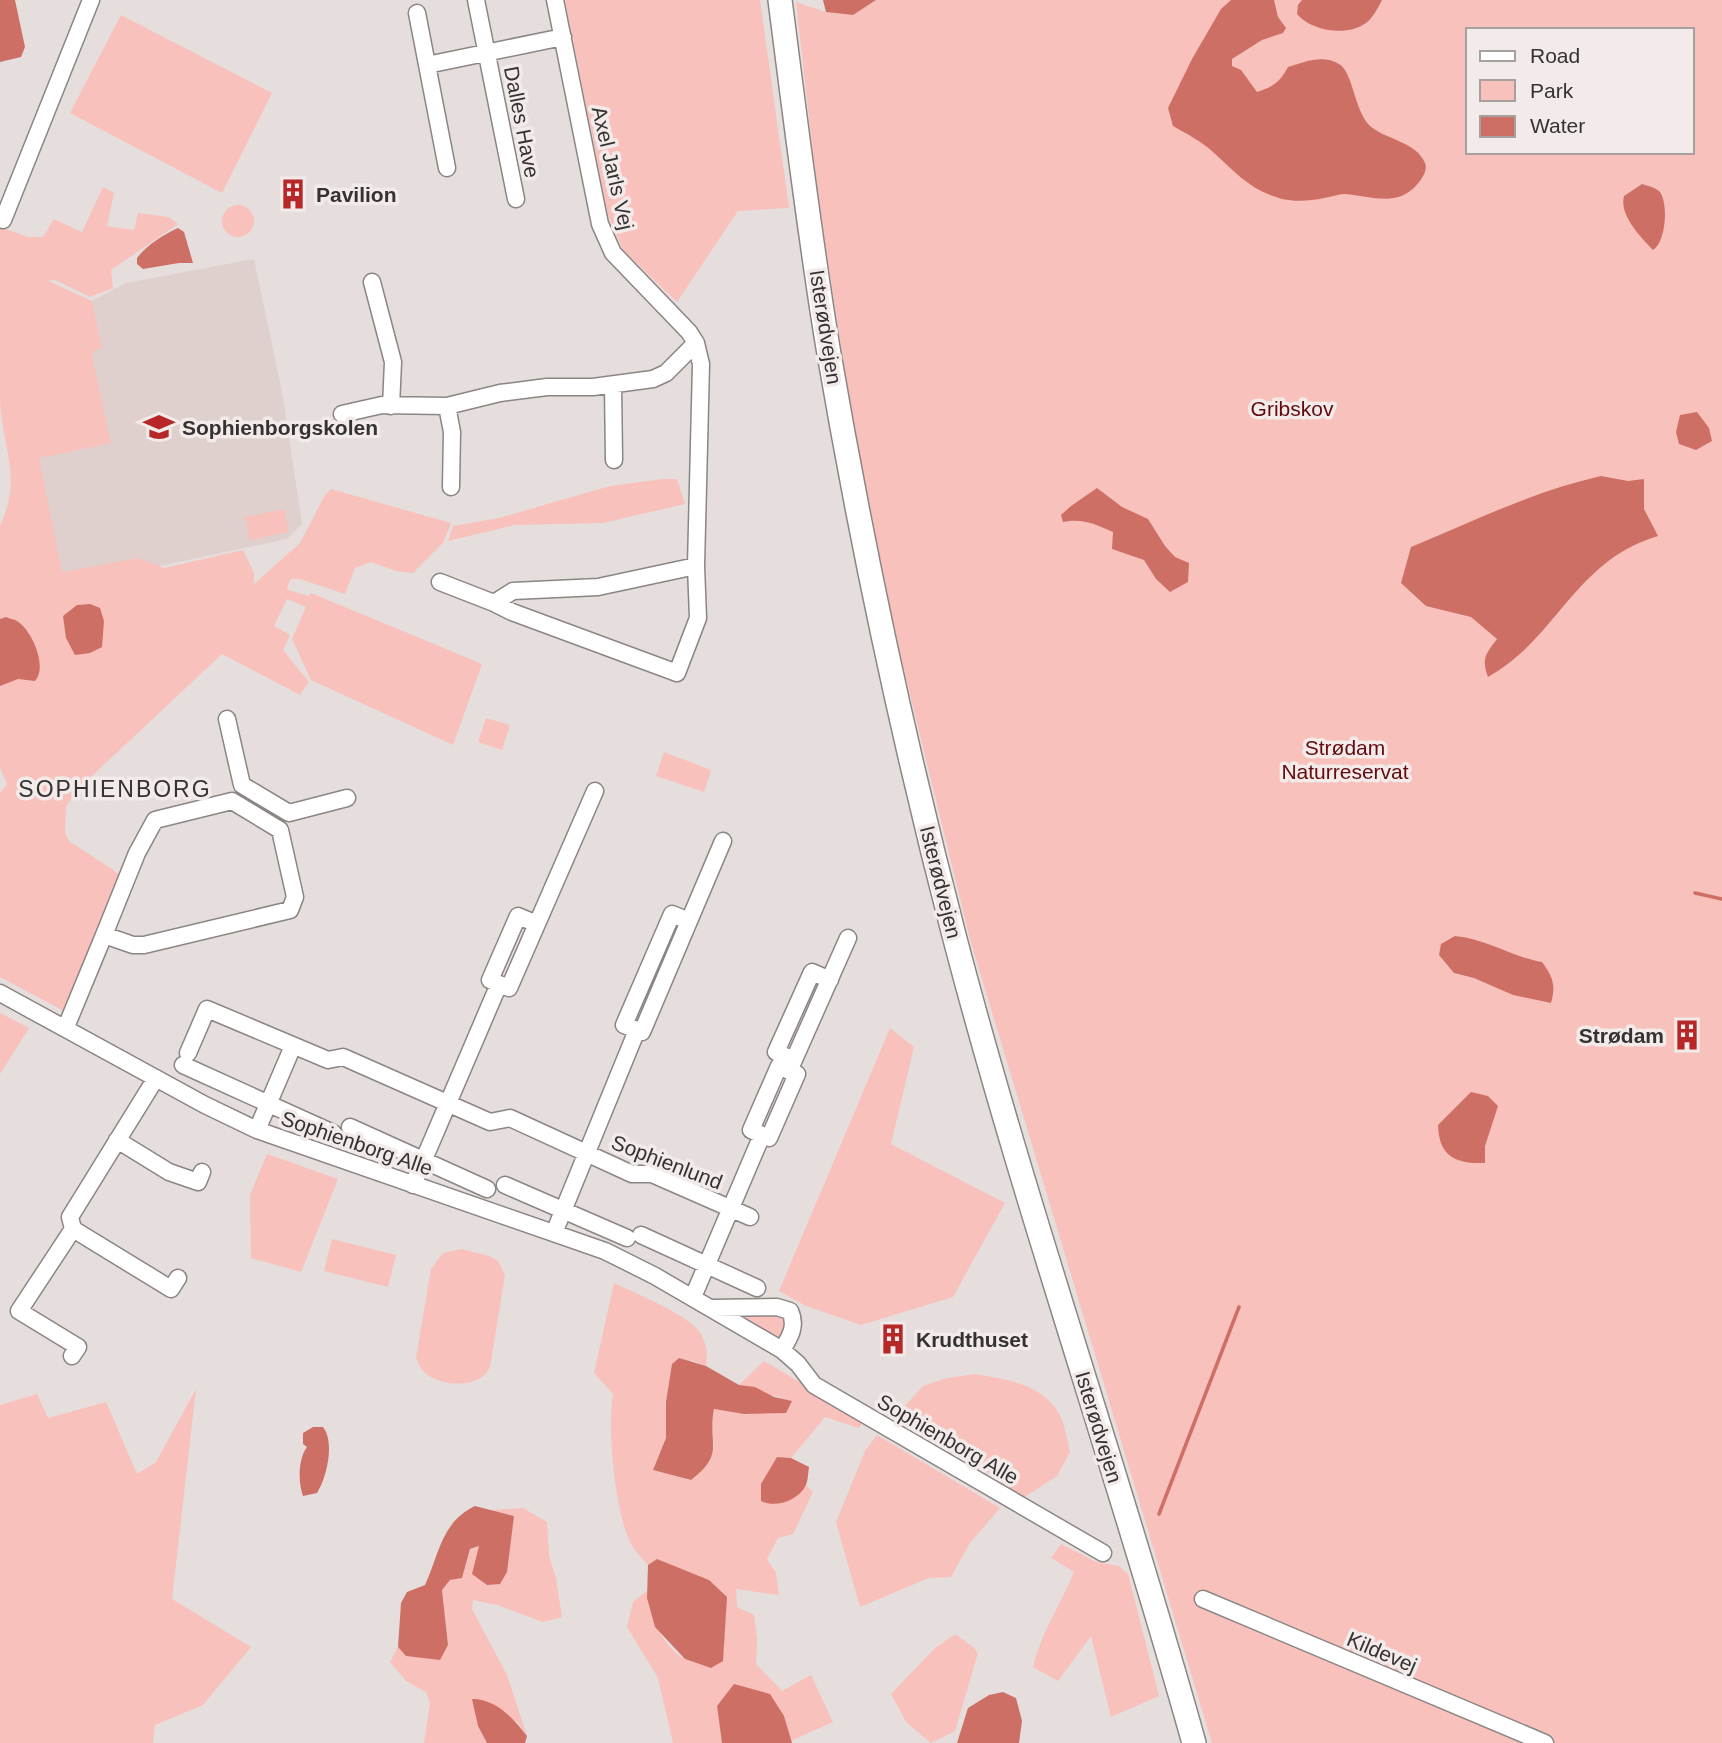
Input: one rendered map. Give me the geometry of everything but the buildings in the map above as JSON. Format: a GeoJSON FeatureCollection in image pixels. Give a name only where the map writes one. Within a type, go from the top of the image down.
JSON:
{"type":"FeatureCollection","features":[{"type":"Feature","properties":{"kind":"highway","name":"Isterødvejen"},"geometry":{"type":"LineString","coordinates":[[780,0],[830,358],[858,514],[913,768],[955,940],[1020,1169],[1194,1743]]}},
{"type":"Feature","properties":{"kind":"street"},"geometry":{"type":"LineString","coordinates":[[1,220],[91,0]]}},
{"type":"Feature","properties":{"kind":"street","name":"Dalles Have"},"geometry":{"type":"LineString","coordinates":[[476,0],[516,200]]}},
{"type":"Feature","properties":{"kind":"street","name":"Axel Jarls Vej"},"geometry":{"type":"LineString","coordinates":[[555,0],[600,224],[613,253],[689,332],[696,343]]}},
{"type":"Feature","properties":{"kind":"street"},"geometry":{"type":"LineString","coordinates":[[417,13],[447,168]]}},
{"type":"Feature","properties":{"kind":"street","name":"Dalles Have"},"geometry":{"type":"LineString","coordinates":[[427,65],[563,37]]}},
{"type":"Feature","properties":{"kind":"street"},"geometry":{"type":"LineString","coordinates":[[373,282],[393,362],[391,405]]}},
{"type":"Feature","properties":{"kind":"street"},"geometry":{"type":"LineString","coordinates":[[342,414],[382,405],[447,407],[500,393],[547,387],[593,387],[653,379],[666,373],[696,343]]}},
{"type":"Feature","properties":{"kind":"street"},"geometry":{"type":"LineString","coordinates":[[440,582],[512,612],[677,673],[698,618],[696,566],[701,364],[696,343]]}},
{"type":"Feature","properties":{"kind":"street"},"geometry":{"type":"LineString","coordinates":[[613,384],[614,460]]}},
{"type":"Feature","properties":{"kind":"street"},"geometry":{"type":"LineString","coordinates":[[447,407],[452,432],[451,487]]}},
{"type":"Feature","properties":{"kind":"street"},"geometry":{"type":"LineString","coordinates":[[494,603],[513,591],[598,587],[696,566]]}},
{"type":"Feature","properties":{"kind":"street"},"geometry":{"type":"LineString","coordinates":[[228,719],[242,785],[289,813],[348,798]]}},
{"type":"Feature","properties":{"kind":"street"},"geometry":{"type":"LineString","coordinates":[[224,803],[240,776]]}},
{"type":"Feature","properties":{"kind":"street"},"geometry":{"type":"LineString","coordinates":[[413,1185],[499,984],[509,988],[595,791]]}},
{"type":"Feature","properties":{"kind":"street"},"geometry":{"type":"LineString","coordinates":[[66,1027],[137,853],[155,820],[233,801],[280,830],[295,897],[290,910],[144,945],[133,945],[104,935]]}},
{"type":"Feature","properties":{"kind":"street"},"geometry":{"type":"LineString","coordinates":[[282,838],[298,811]]}},
{"type":"Feature","properties":{"kind":"street","name":"Sophienlund"},"geometry":{"type":"LineString","coordinates":[[554,1233],[637,1030],[642,1032],[723,841]]}},
{"type":"Feature","properties":{"kind":"street","name":"Sophienlund"},"geometry":{"type":"LineString","coordinates":[[693,1297],[762,1135],[751,1130],[779,1066],[792,1065],[776,1052],[811,972],[830,980],[848,938]]}},
{"type":"Feature","properties":{"kind":"street","name":"Sophienborg Alle"},"geometry":{"type":"LineString","coordinates":[[0,993],[257,1130],[605,1251],[693,1297],[782,1350],[799,1364],[814,1385],[1103,1553]]}},
{"type":"Feature","properties":{"kind":"street","name":"Sophienlund"},"geometry":{"type":"LineString","coordinates":[[333,1133],[268,1103],[186,1059],[206,1009],[328,1060],[342,1056],[490,1122],[510,1118],[632,1174],[652,1174],[750,1217]]}},
{"type":"Feature","properties":{"kind":"street"},"geometry":{"type":"LineString","coordinates":[[257,1130],[293,1046]]}},
{"type":"Feature","properties":{"kind":"street"},"geometry":{"type":"LineString","coordinates":[[156,1078],[70,1217],[73,1229],[170,1289],[178,1278]]}},
{"type":"Feature","properties":{"kind":"street"},"geometry":{"type":"LineString","coordinates":[[350,1127],[487,1189]]}},
{"type":"Feature","properties":{"kind":"street"},"geometry":{"type":"LineString","coordinates":[[117,1140],[169,1172],[198,1182],[202,1172]]}},
{"type":"Feature","properties":{"kind":"street"},"geometry":{"type":"LineString","coordinates":[[505,1185],[757,1288]]}},
{"type":"Feature","properties":{"kind":"street"},"geometry":{"type":"LineString","coordinates":[[72,1356],[78,1347],[19,1311],[73,1229]]}},
{"type":"Feature","properties":{"kind":"street"},"geometry":{"type":"LineString","coordinates":[[711,1308],[777,1307],[790,1311],[794,1323],[791,1335],[782,1350]]}},
{"type":"Feature","properties":{"kind":"street","name":"Kildevej"},"geometry":{"type":"LineString","coordinates":[[1203,1599],[1545,1743]]}},
{"type":"Feature","properties":{"kind":"shaded area","name":"Sophienborgskolen"},"geometry":{"type":"Polygon","coordinates":[[[254,259],[283,397],[302,524],[287,539],[160,566],[122,566],[60,577],[35,458],[27,272],[92,301],[126,283],[254,259]]]}},
{"type":"Feature","properties":{"kind":"green space"},"geometry":{"type":"Polygon","coordinates":[[[565,0],[760,0],[789,208],[738,211],[677,302],[623,250],[608,215],[565,0]]]}},
{"type":"Feature","properties":{"kind":"green space","name":"Strødam Naturreservat"},"geometry":{"type":"Polygon","coordinates":[[[876,0],[1722,0],[1722,1743],[1212,1743],[970,939],[895,633],[859,461],[818,198],[796,2],[826,12],[853,15],[876,0]]]}},
{"type":"Feature","properties":{"kind":"green space"},"geometry":{"type":"Polygon","coordinates":[[[121,15],[272,93],[222,193],[70,113],[121,15]]]}},
{"type":"Feature","properties":{"kind":"green space"},"geometry":{"type":"Polygon","coordinates":[[[103,187],[114,193],[107,226],[134,230],[138,213],[169,217],[178,224],[111,270],[113,288],[90,297],[55,280],[48,281],[92,301],[102,349],[95,350],[92,356],[111,443],[39,458],[62,572],[139,558],[164,568],[243,550],[254,573],[254,584],[300,543],[325,495],[331,489],[451,523],[443,543],[413,573],[396,571],[371,562],[355,568],[345,594],[300,579],[291,579],[288,590],[309,596],[311,593],[482,664],[453,745],[311,680],[292,639],[306,607],[287,599],[274,626],[290,635],[283,650],[309,682],[300,695],[222,654],[78,789],[66,806],[65,833],[69,841],[124,877],[66,1012],[0,977],[0,793],[7,784],[0,768],[0,526],[7,509],[11,478],[0,400],[0,227],[28,237],[43,237],[54,219],[82,232],[103,187]]]}},
{"type":"Feature","properties":{"kind":"green space"},"geometry":{"type":"Polygon","coordinates":[[[238,205],[249,210],[254,221],[249,232],[238,237],[227,232],[222,221],[227,210],[238,205]]]}},
{"type":"Feature","properties":{"kind":"green space"},"geometry":{"type":"Polygon","coordinates":[[[677,479],[685,504],[603,523],[515,525],[448,541],[453,526],[499,518],[610,486],[677,479]]]}},
{"type":"Feature","properties":{"kind":"green space"},"geometry":{"type":"Polygon","coordinates":[[[284,509],[289,532],[250,540],[245,517],[284,509]]]}},
{"type":"Feature","properties":{"kind":"green space"},"geometry":{"type":"Polygon","coordinates":[[[486,718],[510,725],[502,750],[478,742],[486,718]]]}},
{"type":"Feature","properties":{"kind":"green space"},"geometry":{"type":"Polygon","coordinates":[[[664,752],[711,770],[704,792],[656,776],[664,752]]]}},
{"type":"Feature","properties":{"kind":"green space"},"geometry":{"type":"Polygon","coordinates":[[[0,1013],[29,1028],[0,1074],[0,1013]]]}},
{"type":"Feature","properties":{"kind":"green space"},"geometry":{"type":"Polygon","coordinates":[[[890,1028],[914,1047],[891,1144],[1005,1203],[953,1297],[861,1325],[806,1306],[779,1291],[890,1028]]]}},
{"type":"Feature","properties":{"kind":"green space"},"geometry":{"type":"Polygon","coordinates":[[[267,1154],[338,1179],[301,1272],[251,1258],[250,1195],[267,1154]]]}},
{"type":"Feature","properties":{"kind":"green space"},"geometry":{"type":"Polygon","coordinates":[[[332,1239],[396,1255],[388,1287],[324,1271],[332,1239]]]}},
{"type":"Feature","properties":{"kind":"green space"},"geometry":{"type":"Polygon","coordinates":[[[462,1249],[498,1261],[505,1275],[490,1367],[479,1379],[454,1384],[436,1380],[427,1374],[416,1358],[431,1269],[443,1253],[462,1249]]]}},
{"type":"Feature","properties":{"kind":"green space"},"geometry":{"type":"Polygon","coordinates":[[[614,1283],[686,1319],[701,1334],[706,1346],[706,1366],[691,1360],[666,1402],[666,1438],[653,1470],[690,1480],[714,1446],[711,1425],[714,1409],[744,1414],[782,1397],[739,1385],[764,1361],[864,1420],[859,1428],[825,1417],[791,1458],[777,1457],[789,1500],[806,1485],[813,1492],[793,1534],[778,1538],[767,1559],[776,1573],[779,1595],[736,1589],[737,1607],[754,1615],[756,1664],[782,1691],[811,1675],[833,1722],[791,1741],[784,1716],[717,1706],[722,1743],[673,1743],[658,1678],[627,1627],[633,1602],[648,1590],[653,1619],[670,1647],[685,1659],[711,1668],[709,1580],[657,1560],[648,1565],[631,1544],[625,1530],[612,1448],[613,1394],[594,1373],[614,1283]]]}},
{"type":"Feature","properties":{"kind":"green space"},"geometry":{"type":"Polygon","coordinates":[[[729,1309],[779,1311],[788,1318],[784,1336],[779,1339],[772,1338],[729,1309]]]}},
{"type":"Feature","properties":{"kind":"green space"},"geometry":{"type":"Polygon","coordinates":[[[975,1374],[1011,1381],[1033,1389],[1052,1404],[1063,1422],[1070,1452],[1057,1476],[1023,1498],[902,1409],[923,1386],[947,1378],[975,1374]]]}},
{"type":"Feature","properties":{"kind":"green space"},"geometry":{"type":"Polygon","coordinates":[[[196,1389],[172,1599],[251,1647],[203,1705],[155,1725],[153,1743],[0,1743],[0,1405],[37,1394],[48,1418],[106,1402],[137,1474],[156,1462],[196,1389]]]}},
{"type":"Feature","properties":{"kind":"green space"},"geometry":{"type":"Polygon","coordinates":[[[877,1435],[1000,1508],[970,1543],[951,1577],[929,1578],[860,1607],[836,1522],[865,1451],[877,1435]]]}},
{"type":"Feature","properties":{"kind":"green space"},"geometry":{"type":"Polygon","coordinates":[[[523,1508],[547,1522],[549,1556],[556,1578],[562,1617],[543,1622],[497,1605],[473,1600],[472,1609],[507,1675],[527,1736],[517,1722],[473,1699],[478,1726],[487,1743],[424,1743],[430,1703],[426,1692],[406,1681],[390,1662],[398,1647],[406,1656],[448,1645],[442,1590],[450,1580],[462,1578],[470,1550],[480,1546],[472,1574],[514,1516],[491,1510],[523,1508]]]}},
{"type":"Feature","properties":{"kind":"green space"},"geometry":{"type":"Polygon","coordinates":[[[1061,1544],[1096,1562],[1119,1566],[1128,1574],[1159,1696],[1111,1717],[1091,1636],[1058,1681],[1033,1667],[1046,1630],[1074,1572],[1051,1558],[1061,1544]]]}},
{"type":"Feature","properties":{"kind":"green space"},"geometry":{"type":"Polygon","coordinates":[[[955,1634],[978,1653],[955,1731],[931,1743],[906,1722],[891,1694],[934,1649],[955,1634]]]}},
{"type":"Feature","properties":{"kind":"water"},"geometry":{"type":"Polygon","coordinates":[[[0,0],[15,0],[25,47],[21,57],[0,62],[0,0]]]}},
{"type":"Feature","properties":{"kind":"water"},"geometry":{"type":"Polygon","coordinates":[[[823,0],[876,0],[853,15],[826,12],[823,0]]]}},
{"type":"Feature","properties":{"kind":"water"},"geometry":{"type":"Polygon","coordinates":[[[1231,0],[1274,0],[1278,17],[1286,28],[1283,33],[1262,40],[1232,59],[1232,66],[1241,70],[1257,92],[1276,83],[1288,67],[1320,59],[1339,64],[1344,68],[1360,110],[1369,125],[1408,145],[1421,156],[1426,167],[1414,188],[1396,198],[1386,199],[1345,194],[1308,200],[1282,199],[1252,186],[1204,144],[1173,126],[1168,108],[1221,9],[1231,0]]]}},
{"type":"Feature","properties":{"kind":"water"},"geometry":{"type":"Polygon","coordinates":[[[1302,0],[1382,0],[1366,23],[1340,31],[1320,28],[1303,20],[1297,14],[1302,0]]]}},
{"type":"Feature","properties":{"kind":"water"},"geometry":{"type":"Polygon","coordinates":[[[1642,184],[1659,191],[1664,203],[1663,231],[1653,250],[1632,225],[1623,203],[1624,196],[1642,184]]]}},
{"type":"Feature","properties":{"kind":"water"},"geometry":{"type":"Polygon","coordinates":[[[178,228],[184,232],[193,263],[143,269],[137,264],[137,258],[146,249],[178,228]]]}},
{"type":"Feature","properties":{"kind":"water"},"geometry":{"type":"Polygon","coordinates":[[[1697,412],[1709,428],[1712,441],[1696,450],[1679,444],[1676,432],[1680,415],[1697,412]]]}},
{"type":"Feature","properties":{"kind":"water"},"geometry":{"type":"Polygon","coordinates":[[[1601,476],[1628,481],[1644,479],[1644,509],[1658,536],[1629,548],[1606,563],[1586,581],[1532,642],[1512,661],[1488,677],[1486,656],[1497,639],[1471,617],[1426,606],[1401,583],[1411,547],[1528,498],[1601,476]]]}},
{"type":"Feature","properties":{"kind":"water"},"geometry":{"type":"Polygon","coordinates":[[[1097,488],[1122,507],[1148,519],[1175,557],[1189,563],[1188,582],[1170,592],[1156,579],[1144,560],[1112,549],[1113,532],[1083,521],[1063,522],[1061,515],[1097,488]]]}},
{"type":"Feature","properties":{"kind":"water"},"geometry":{"type":"Polygon","coordinates":[[[90,604],[100,608],[104,621],[102,647],[90,653],[75,655],[66,638],[63,616],[77,605],[90,604]]]}},
{"type":"Feature","properties":{"kind":"water"},"geometry":{"type":"Polygon","coordinates":[[[6,617],[16,620],[33,640],[40,667],[35,681],[18,679],[0,686],[0,619],[6,617]]]}},
{"type":"Feature","properties":{"kind":"water"},"geometry":{"type":"Polygon","coordinates":[[[1455,936],[1542,962],[1553,981],[1551,1003],[1513,995],[1474,978],[1454,973],[1439,955],[1441,944],[1455,936]]]}},
{"type":"Feature","properties":{"kind":"water"},"geometry":{"type":"Polygon","coordinates":[[[1471,1092],[1488,1096],[1498,1106],[1485,1146],[1485,1163],[1466,1162],[1451,1156],[1439,1136],[1438,1125],[1471,1092]]]}},
{"type":"Feature","properties":{"kind":"water"},"geometry":{"type":"Polygon","coordinates":[[[679,1358],[706,1366],[739,1385],[755,1387],[774,1397],[792,1401],[786,1413],[744,1414],[714,1409],[712,1455],[702,1471],[691,1480],[653,1470],[666,1438],[666,1402],[672,1364],[679,1358]]]}},
{"type":"Feature","properties":{"kind":"water"},"geometry":{"type":"Polygon","coordinates":[[[313,1427],[323,1427],[327,1433],[328,1460],[317,1493],[303,1496],[300,1471],[307,1447],[303,1444],[303,1433],[313,1427]]]}},
{"type":"Feature","properties":{"kind":"water"},"geometry":{"type":"Polygon","coordinates":[[[777,1457],[791,1458],[809,1467],[806,1485],[802,1491],[786,1502],[773,1504],[761,1501],[761,1484],[777,1457]]]}},
{"type":"Feature","properties":{"kind":"water"},"geometry":{"type":"Polygon","coordinates":[[[475,1506],[514,1516],[507,1572],[500,1584],[487,1585],[472,1574],[479,1546],[470,1549],[462,1578],[450,1580],[442,1590],[448,1645],[440,1660],[406,1656],[398,1647],[401,1603],[407,1592],[425,1585],[448,1530],[475,1506]]]}},
{"type":"Feature","properties":{"kind":"water"},"geometry":{"type":"Polygon","coordinates":[[[657,1559],[709,1580],[727,1597],[723,1661],[711,1668],[685,1659],[655,1627],[647,1598],[648,1565],[657,1559]]]}},
{"type":"Feature","properties":{"kind":"water"},"geometry":{"type":"Polygon","coordinates":[[[734,1684],[770,1694],[784,1716],[792,1743],[722,1743],[717,1706],[734,1684]]]}},
{"type":"Feature","properties":{"kind":"water"},"geometry":{"type":"Polygon","coordinates":[[[1003,1692],[1016,1698],[1022,1721],[1019,1743],[957,1743],[968,1708],[989,1695],[1003,1692]]]}},
{"type":"Feature","properties":{"kind":"water"},"geometry":{"type":"Polygon","coordinates":[[[472,1699],[489,1702],[503,1711],[527,1736],[525,1743],[487,1743],[478,1726],[472,1699]]]}},
{"type":"Feature","properties":{"kind":"waterway"},"geometry":{"type":"LineString","coordinates":[[1695,893],[1722,899]]}},
{"type":"Feature","properties":{"kind":"waterway"},"geometry":{"type":"LineString","coordinates":[[1159,1514],[1239,1307]]}},
{"type":"Feature","properties":{"kind":"place","name":"Pavilion"},"geometry":{"type":"Point","coordinates":[293,194]}},
{"type":"Feature","properties":{"kind":"place","name":"Sophienborgskolen"},"geometry":{"type":"Point","coordinates":[159,427]}},
{"type":"Feature","properties":{"kind":"place","name":"Strødam"},"geometry":{"type":"Point","coordinates":[1687,1035]}},
{"type":"Feature","properties":{"kind":"place","name":"Krudthuset"},"geometry":{"type":"Point","coordinates":[893,1339]}},
{"type":"Feature","properties":{"kind":"district","name":"SOPHIENBORG"},"geometry":{"type":"Point","coordinates":[115,789]}},
{"type":"Feature","properties":{"kind":"park label","name":"Gribskov"},"geometry":{"type":"Point","coordinates":[1292,408]}}]}
